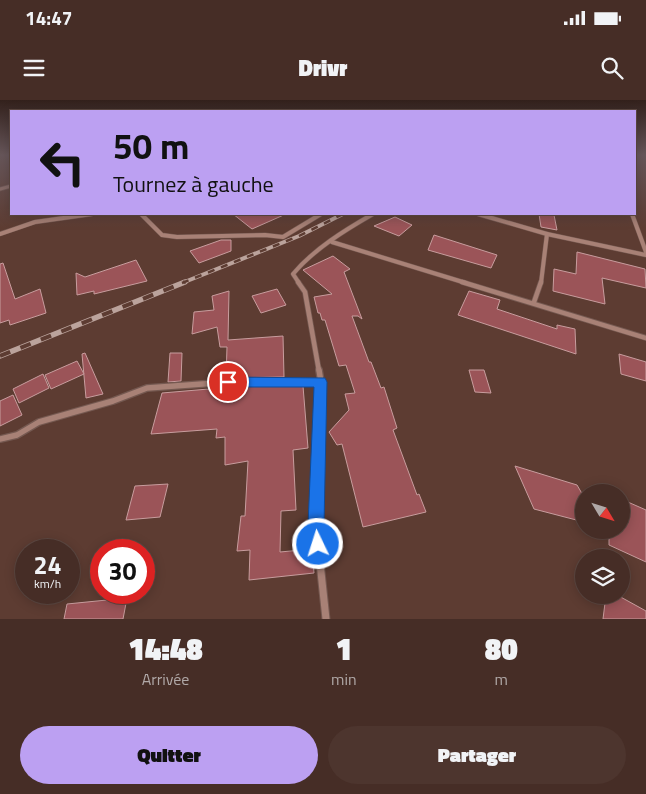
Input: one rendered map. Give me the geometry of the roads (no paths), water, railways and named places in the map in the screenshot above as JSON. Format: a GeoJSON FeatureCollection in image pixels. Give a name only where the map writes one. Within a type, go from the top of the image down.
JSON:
{"type":"FeatureCollection","features":[{"type":"Feature","properties":{"kind":"street"},"geometry":{"type":"LineString","coordinates":[[0,234],[35,222],[85,215]]}},
{"type":"Feature","properties":{"kind":"street"},"geometry":{"type":"LineString","coordinates":[[141,215],[162,234],[177,238],[265,234],[283,237],[319,215]]}},
{"type":"Feature","properties":{"kind":"street"},"geometry":{"type":"LineString","coordinates":[[326,619],[316,525],[321,382],[305,292],[293,274],[304,263],[372,215]]}},
{"type":"Feature","properties":{"kind":"street"},"geometry":{"type":"LineString","coordinates":[[481,215],[547,234],[646,253]]}},
{"type":"Feature","properties":{"kind":"street"},"geometry":{"type":"LineString","coordinates":[[632,215],[646,253]]}},
{"type":"Feature","properties":{"kind":"street"},"geometry":{"type":"LineString","coordinates":[[534,302],[542,279],[547,234]]}},
{"type":"Feature","properties":{"kind":"street"},"geometry":{"type":"LineString","coordinates":[[332,242],[534,302],[646,338]]}},
{"type":"Feature","properties":{"kind":"street"},"geometry":{"type":"LineString","coordinates":[[0,439],[17,435],[39,422],[113,401],[147,388],[244,381],[321,382]]}},
{"type":"Feature","properties":{"kind":"railway"},"geometry":{"type":"LineString","coordinates":[[182,283],[299,236],[341,215]]}},
{"type":"Feature","properties":{"kind":"railway"},"geometry":{"type":"LineString","coordinates":[[0,356],[185,282]]}}]}
